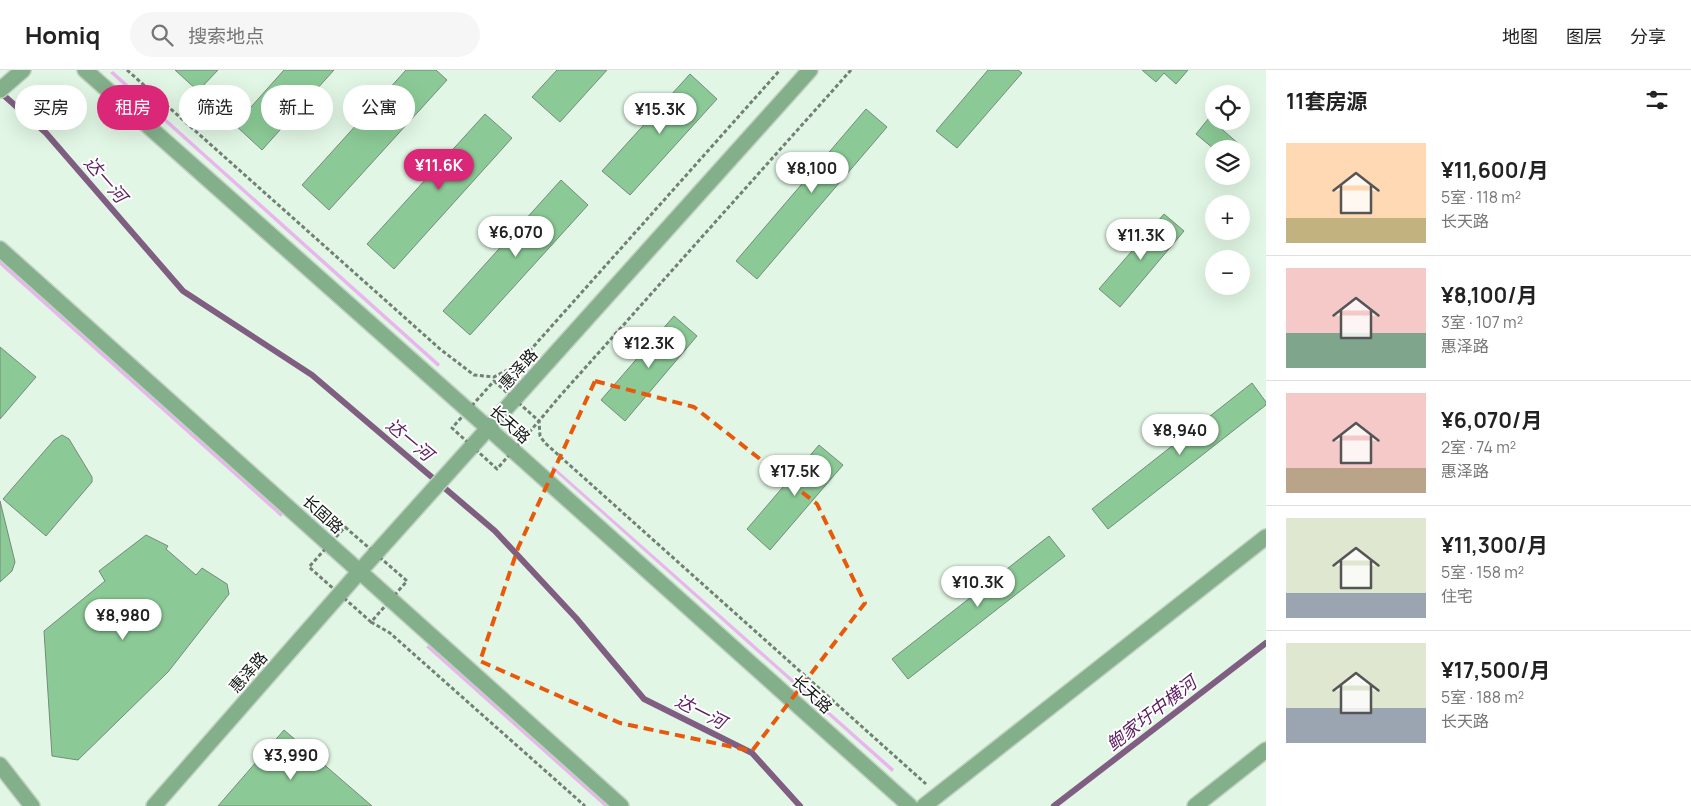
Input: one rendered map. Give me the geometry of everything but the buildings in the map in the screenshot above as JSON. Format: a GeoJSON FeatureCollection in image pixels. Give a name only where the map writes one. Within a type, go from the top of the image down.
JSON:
{"type":"FeatureCollection","features":[{"type":"Feature","properties":{"kind":"street"},"geometry":{"type":"LineString","coordinates":[[0,90],[23,70]]}},
{"type":"Feature","properties":{"kind":"street","name":"长天路"},"geometry":{"type":"LineString","coordinates":[[84,70],[910,806]]}},
{"type":"Feature","properties":{"kind":"street","name":"惠泽路"},"geometry":{"type":"LineString","coordinates":[[154,806],[417,506],[810,70]]}},
{"type":"Feature","properties":{"kind":"street","name":"长固路"},"geometry":{"type":"LineString","coordinates":[[0,249],[622,806]]}},
{"type":"Feature","properties":{"kind":"street"},"geometry":{"type":"LineString","coordinates":[[924,806],[1266,537]]}},
{"type":"Feature","properties":{"kind":"street"},"geometry":{"type":"LineString","coordinates":[[1195,806],[1266,750]]}},
{"type":"Feature","properties":{"kind":"street"},"geometry":{"type":"LineString","coordinates":[[0,765],[32,806]]}},
{"type":"Feature","properties":{"kind":"path"},"geometry":{"type":"LineString","coordinates":[[127,70],[440,349],[474,375],[494,377],[516,365],[780,70]]}},
{"type":"Feature","properties":{"kind":"path"},"geometry":{"type":"LineString","coordinates":[[851,70],[560,396],[539,421],[540,436],[938,795]]}},
{"type":"Feature","properties":{"kind":"path"},"geometry":{"type":"LineString","coordinates":[[371,622],[390,633],[585,806]]}},
{"type":"Feature","properties":{"kind":"highlighted area"},"geometry":{"type":"Polygon","coordinates":[[[595,381],[694,407],[817,504],[865,603],[752,751],[620,723],[480,661],[518,548],[595,381]]]}},
{"type":"Feature","properties":{"kind":"shaded area"},"geometry":{"type":"Polygon","coordinates":[[[113,71],[129,85],[123,85],[110,73],[113,71]]]}},
{"type":"Feature","properties":{"kind":"shaded area"},"geometry":{"type":"Polygon","coordinates":[[[169,121],[440,364],[438,367],[169,126],[169,121]]]}},
{"type":"Feature","properties":{"kind":"shaded area"},"geometry":{"type":"Polygon","coordinates":[[[0,260],[283,514],[281,517],[0,265],[0,260]]]}},
{"type":"Feature","properties":{"kind":"shaded area"},"geometry":{"type":"Polygon","coordinates":[[[553,466],[894,769],[892,772],[551,468],[553,466]]]}},
{"type":"Feature","properties":{"kind":"shaded area"},"geometry":{"type":"Polygon","coordinates":[[[429,645],[609,806],[604,806],[426,647],[429,645]]]}},
{"type":"Feature","properties":{"kind":"waterway","name":"达一河"},"geometry":{"type":"LineString","coordinates":[[0,92],[46,133],[183,291],[312,375],[495,531],[576,618],[644,699],[752,753],[800,806]]}},
{"type":"Feature","properties":{"kind":"waterway","name":"鲍家圩中横河"},"geometry":{"type":"LineString","coordinates":[[1054,806],[1266,643]]}}]}
